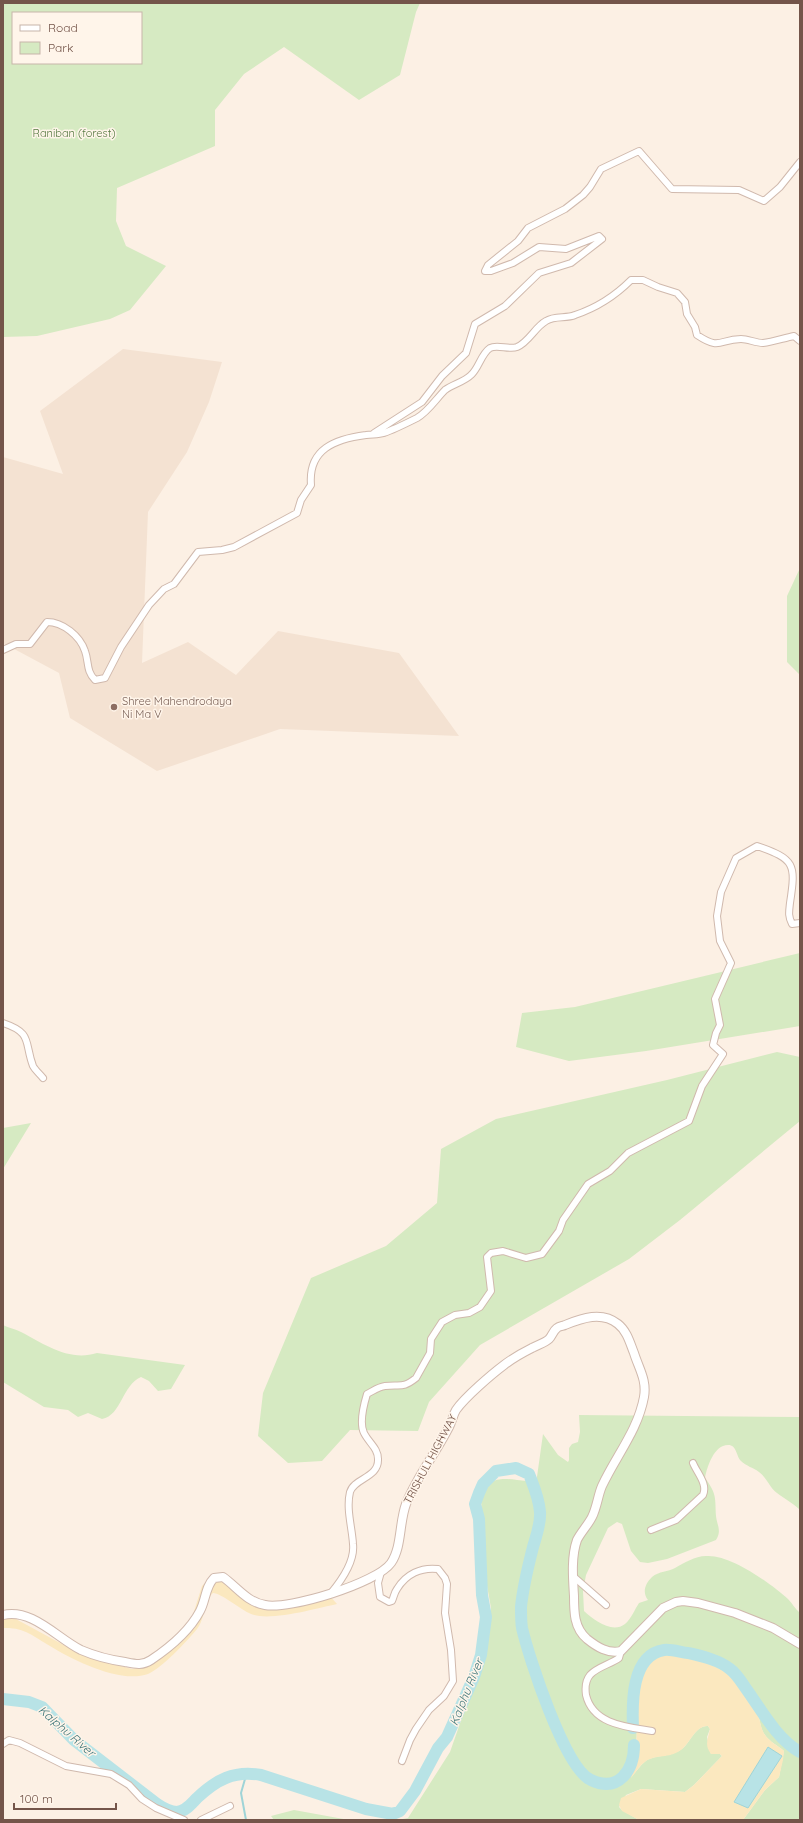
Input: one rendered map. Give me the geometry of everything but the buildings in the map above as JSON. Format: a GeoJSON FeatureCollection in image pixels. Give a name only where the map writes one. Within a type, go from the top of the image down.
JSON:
{"type":"FeatureCollection","features":[{"type":"Feature","properties":{"kind":"street"},"geometry":{"type":"LineString","coordinates":[[372,434],[422,402],[442,376],[466,353],[475,324],[505,306],[539,272],[571,263],[602,239],[600,236],[566,249],[539,247],[512,263],[491,271],[485,271],[488,265],[518,241],[528,228],[565,209],[583,195],[590,188],[601,169],[639,151],[672,189],[739,190],[764,201],[780,187],[800,162]]}},
{"type":"Feature","properties":{"kind":"street"},"geometry":{"type":"LineString","coordinates":[[3,650],[16,644],[30,644],[47,622],[53,622],[71,631],[79,640],[85,651],[89,674],[95,680],[105,678],[121,647],[148,605],[164,589],[174,584],[198,552],[222,550],[234,547],[296,512],[301,500],[311,485],[310,476],[314,462],[321,452],[330,444],[372,434],[385,433],[418,417],[446,389],[471,375],[483,359],[486,351],[492,347],[516,348],[526,341],[546,320],[557,317],[574,316],[581,313],[617,294],[631,280],[643,280],[677,293],[685,302],[687,314],[695,327],[697,335],[707,342],[719,344],[742,339],[762,343],[794,336],[800,341]]}},
{"type":"Feature","properties":{"kind":"street"},"geometry":{"type":"LineString","coordinates":[[331,1592],[343,1576],[353,1552],[349,1516],[352,1489],[357,1483],[367,1478],[377,1467],[378,1461],[375,1447],[363,1432],[363,1409],[367,1394],[378,1388],[405,1386],[416,1378],[430,1353],[431,1339],[442,1322],[455,1315],[469,1313],[480,1307],[491,1290],[487,1257],[491,1252],[503,1251],[526,1258],[542,1254],[559,1231],[563,1220],[588,1184],[610,1171],[628,1153],[689,1121],[702,1086],[722,1054],[713,1045],[720,1025],[715,999],[731,962],[720,941],[717,916],[721,892],[736,858],[757,846],[778,853],[790,864],[794,876],[788,916],[792,924],[800,923]]}},
{"type":"Feature","properties":{"kind":"street"},"geometry":{"type":"LineString","coordinates":[[3,1023],[23,1033],[28,1044],[33,1067],[43,1078]]}},
{"type":"Feature","properties":{"kind":"street","name":"TRISHULI HIGHWAY"},"geometry":{"type":"LineString","coordinates":[[3,1615],[10,1613],[23,1615],[81,1650],[114,1661],[140,1665],[152,1660],[192,1623],[201,1610],[209,1584],[214,1578],[223,1577],[246,1597],[257,1603],[268,1606],[290,1605],[366,1581],[381,1572],[392,1562],[396,1551],[400,1522],[407,1502],[422,1470],[433,1455],[450,1426],[456,1410],[504,1365],[518,1355],[549,1340],[555,1329],[583,1318],[603,1317],[620,1325],[629,1339],[644,1376],[645,1390],[644,1399],[625,1447],[602,1486],[592,1518],[577,1541],[574,1555],[576,1623],[586,1638],[606,1651],[621,1651]]}},
{"type":"Feature","properties":{"kind":"street"},"geometry":{"type":"LineString","coordinates":[[651,1530],[676,1520],[703,1495],[706,1490],[693,1463]]}},
{"type":"Feature","properties":{"kind":"street"},"geometry":{"type":"LineString","coordinates":[[381,1572],[378,1590],[380,1597],[389,1602],[392,1601],[396,1590],[401,1584],[413,1573],[421,1570],[438,1570],[442,1573],[447,1584],[444,1613],[451,1650],[453,1681],[444,1696],[429,1710],[416,1729],[402,1761]]}},
{"type":"Feature","properties":{"kind":"street"},"geometry":{"type":"LineString","coordinates":[[574,1577],[606,1605]]}},
{"type":"Feature","properties":{"kind":"street"},"geometry":{"type":"LineString","coordinates":[[652,1731],[625,1726],[604,1719],[590,1706],[585,1689],[590,1675],[619,1658],[621,1651],[663,1608],[676,1602],[683,1601],[698,1603],[735,1613],[773,1628],[800,1644]]}},
{"type":"Feature","properties":{"kind":"street"},"geometry":{"type":"LineString","coordinates":[[3,1744],[9,1740],[20,1743],[66,1766],[111,1774],[129,1785],[142,1799],[156,1808],[184,1820]]}},
{"type":"Feature","properties":{"kind":"street"},"geometry":{"type":"LineString","coordinates":[[201,1820],[230,1806]]}},
{"type":"Feature","properties":{"kind":"shaded area"},"geometry":{"type":"Polygon","coordinates":[[[123,349],[222,362],[209,402],[187,452],[148,512],[142,663],[188,642],[236,675],[278,631],[399,653],[459,736],[280,729],[157,771],[70,718],[59,673],[3,643],[3,457],[63,474],[40,411],[123,349]]]}},
{"type":"Feature","properties":{"kind":"green space","name":"Raniban (forest)"},"geometry":{"type":"Polygon","coordinates":[[[3,3],[420,3],[416,12],[400,75],[359,100],[284,47],[244,74],[215,110],[215,146],[117,188],[116,221],[126,246],[166,266],[130,310],[110,319],[37,336],[3,337],[3,3]]]}},
{"type":"Feature","properties":{"kind":"green space"},"geometry":{"type":"Polygon","coordinates":[[[800,568],[800,675],[787,662],[787,596],[800,568]]]}},
{"type":"Feature","properties":{"kind":"green space"},"geometry":{"type":"Polygon","coordinates":[[[800,953],[800,1026],[646,1051],[569,1061],[516,1047],[522,1013],[575,1007],[800,953]]]}},
{"type":"Feature","properties":{"kind":"green space"},"geometry":{"type":"Polygon","coordinates":[[[777,1052],[800,1057],[800,1121],[680,1220],[629,1259],[480,1345],[429,1402],[418,1431],[350,1430],[322,1461],[288,1463],[258,1436],[263,1393],[311,1278],[386,1246],[437,1203],[441,1149],[496,1119],[667,1080],[777,1052]]]}},
{"type":"Feature","properties":{"kind":"green space"},"geometry":{"type":"Polygon","coordinates":[[[31,1123],[3,1169],[3,1128],[31,1123]]]}},
{"type":"Feature","properties":{"kind":"green space"},"geometry":{"type":"Polygon","coordinates":[[[3,1325],[21,1332],[57,1350],[67,1353],[87,1355],[97,1353],[185,1365],[171,1389],[158,1391],[149,1381],[141,1377],[130,1386],[114,1412],[109,1416],[102,1419],[88,1413],[78,1417],[68,1410],[44,1407],[3,1382],[3,1325]]]}},
{"type":"Feature","properties":{"kind":"green space"},"geometry":{"type":"Polygon","coordinates":[[[579,1415],[800,1417],[800,1510],[775,1491],[759,1472],[741,1461],[735,1449],[731,1445],[723,1446],[712,1457],[707,1468],[705,1478],[712,1488],[715,1496],[716,1516],[719,1531],[716,1540],[667,1559],[648,1563],[640,1562],[631,1551],[622,1524],[617,1522],[608,1528],[586,1575],[583,1591],[584,1611],[603,1625],[609,1627],[620,1627],[629,1619],[639,1603],[648,1600],[645,1594],[645,1588],[652,1577],[694,1558],[706,1556],[727,1560],[750,1571],[788,1599],[800,1613],[800,1820],[743,1820],[765,1790],[779,1777],[784,1751],[765,1735],[756,1709],[742,1687],[733,1678],[714,1666],[703,1662],[668,1655],[656,1658],[649,1664],[642,1681],[638,1708],[635,1762],[632,1776],[647,1760],[669,1755],[678,1751],[686,1745],[700,1728],[708,1726],[710,1729],[707,1737],[711,1754],[720,1754],[722,1756],[694,1785],[685,1792],[641,1789],[626,1795],[619,1807],[639,1820],[398,1820],[408,1818],[450,1752],[485,1652],[491,1608],[485,1574],[481,1498],[484,1490],[493,1481],[505,1479],[527,1481],[535,1491],[543,1434],[558,1455],[568,1462],[569,1448],[572,1444],[578,1442],[580,1432],[579,1415]]]}},
{"type":"Feature","properties":{"kind":"green space"},"geometry":{"type":"Polygon","coordinates":[[[294,1810],[349,1820],[274,1820],[271,1816],[294,1810]]]}},
{"type":"Feature","properties":{"kind":"sand"},"geometry":{"type":"Polygon","coordinates":[[[220,1580],[245,1601],[262,1608],[329,1595],[337,1604],[294,1614],[259,1616],[247,1612],[221,1596],[213,1593],[210,1596],[200,1625],[187,1640],[160,1667],[148,1674],[137,1676],[124,1676],[97,1669],[71,1658],[28,1633],[17,1629],[3,1628],[3,1616],[14,1618],[84,1656],[132,1669],[146,1666],[191,1621],[202,1586],[206,1582],[220,1580]]]}},
{"type":"Feature","properties":{"kind":"sand"},"geometry":{"type":"Polygon","coordinates":[[[661,1655],[702,1661],[714,1666],[737,1681],[754,1703],[765,1735],[784,1751],[779,1777],[765,1790],[743,1820],[639,1820],[622,1811],[619,1805],[621,1798],[641,1789],[685,1792],[694,1785],[722,1756],[720,1754],[711,1754],[709,1751],[707,1742],[710,1729],[708,1726],[704,1726],[697,1731],[681,1750],[672,1755],[646,1761],[631,1778],[636,1756],[638,1700],[641,1685],[645,1672],[651,1662],[661,1655]]]}},
{"type":"Feature","properties":{"kind":"water"},"geometry":{"type":"Polygon","coordinates":[[[768,1747],[782,1756],[748,1808],[734,1802],[768,1747]]]}},
{"type":"Feature","properties":{"kind":"waterway","name":"Kalphu River"},"geometry":{"type":"LineString","coordinates":[[3,1699],[29,1702],[42,1707],[74,1740],[157,1804],[172,1811],[177,1812],[186,1809],[218,1781],[234,1775],[242,1774],[261,1775],[366,1809],[393,1814],[400,1811],[415,1791],[438,1748],[447,1737],[474,1677],[481,1655],[486,1617],[482,1595],[479,1519],[475,1504],[483,1484],[496,1471],[516,1468],[529,1474],[539,1507],[539,1525],[523,1592],[521,1620],[532,1663],[549,1711],[570,1756],[581,1772],[591,1780],[610,1784],[623,1777],[631,1763],[634,1745]]}},
{"type":"Feature","properties":{"kind":"waterway","name":"Kalphu River"},"geometry":{"type":"LineString","coordinates":[[633,1728],[634,1694],[639,1671],[645,1661],[653,1654],[664,1650],[673,1650],[721,1663],[735,1673],[777,1732],[784,1740],[800,1752]]}},
{"type":"Feature","properties":{"kind":"waterway"},"geometry":{"type":"LineString","coordinates":[[246,1820],[241,1793],[247,1772]]}},
{"type":"Feature","properties":{"kind":"place","name":"Shree Mahendrodaya Ni Ma V"},"geometry":{"type":"Point","coordinates":[114,707]}}]}
